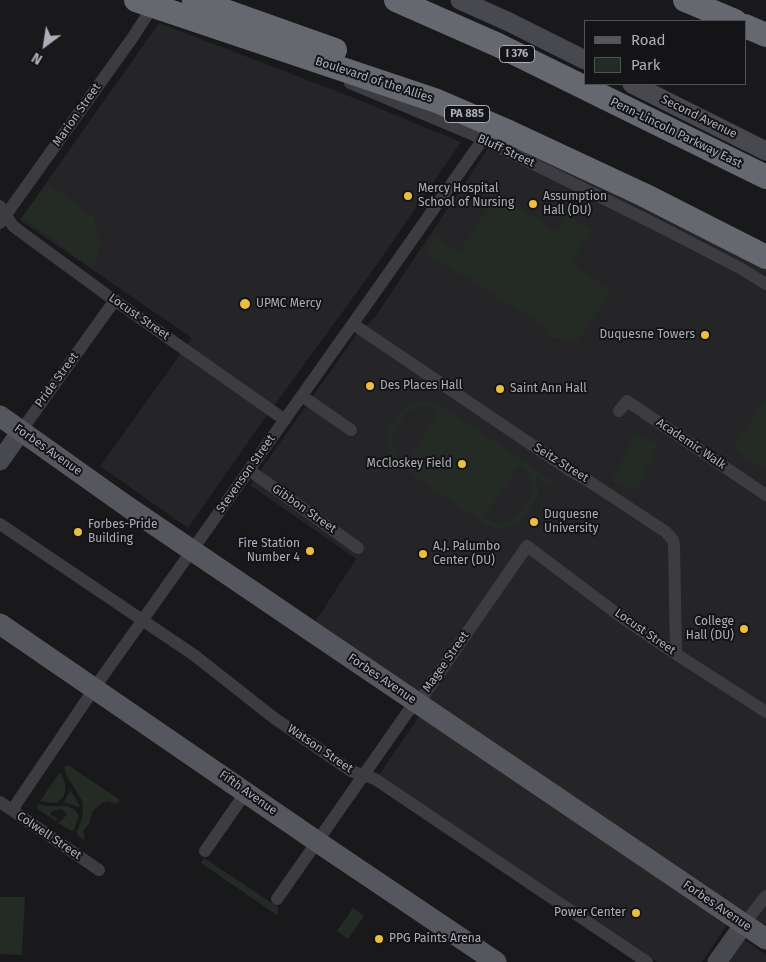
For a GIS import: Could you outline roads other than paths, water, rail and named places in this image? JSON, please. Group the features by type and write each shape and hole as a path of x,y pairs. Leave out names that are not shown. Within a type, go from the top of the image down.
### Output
{"highway":[{"name":"Boulevard of the Allies","path":"194,0 407,75 463,97 598,158 766,241"},
{"name":"Penn-Lincoln Parkway East","path":"396,0 498,45 766,177"},
{"path":"685,0 733,20"},
{"name":"Boulevard of the Allies","path":"144,3 438,101 644,195 766,257"},
{"path":"746,26 766,35"}],"main road":[{"path":"460,0 584,60"},
{"name":"Second Avenue","path":"634,85 766,150"},
{"name":"Forbes Avenue","path":"0,416 192,551 766,939"},
{"name":"Pride Street","path":"0,461 21,431"},
{"name":"Fifth Avenue","path":"0,624 496,962"},
{"path":"717,962 744,924"}],"street":[{"name":"Bluff Street","path":"144,3 362,88 483,139 655,224 740,268 766,284"},
{"name":"Marion Street","path":"2,215 133,37 144,3"},
{"name":"Stevenson Street","path":"12,810 94,688 483,139"},
{"name":"Locust Street","path":"2,215 25,236 285,420"},
{"name":"Pride Street","path":"21,431 115,300"},
{"name":"Seitz Street","path":"353,324 572,472 666,532 673,540 674,545 676,654"},
{"path":"302,396 351,430"},
{"name":"Academic Walk","path":"619,411 627,401 766,495"},
{"name":"Gibbon Street","path":"249,470 358,548"},
{"name":"Watson Street","path":"0,524 194,655 274,718 351,771 375,779 648,962"},
{"name":"Locust Street","path":"527,546 624,618 766,712"},
{"name":"Magee Street","path":"277,900 407,712 424,695 527,546"},
{"path":"205,851 246,792"},
{"name":"Colwell Street","path":"0,802 99,870"},
{"path":"744,924 766,896"}],"place":[{"name":"Mercy Hospital School of Nursing","path":"408,196"},
{"name":"Assumption Hall (DU)","path":"533,204"},
{"name":"UPMC Mercy","path":"245,304"},
{"name":"Duquesne Towers","path":"705,335"},
{"name":"Des Places Hall","path":"370,386"},
{"name":"Saint Ann Hall","path":"500,389"},
{"name":"McCloskey Field","path":"462,464"},
{"name":"Duquesne University","path":"534,522"},
{"name":"Forbes-Pride Building","path":"78,532"},
{"name":"Fire Station Number 4","path":"310,551"},
{"name":"A.J. Palumbo Center (DU)","path":"423,554"},
{"name":"College Hall (DU)","path":"744,629"},
{"name":"Power Center","path":"636,913"},
{"name":"PPG Paints Arena","path":"379,939"}]}
